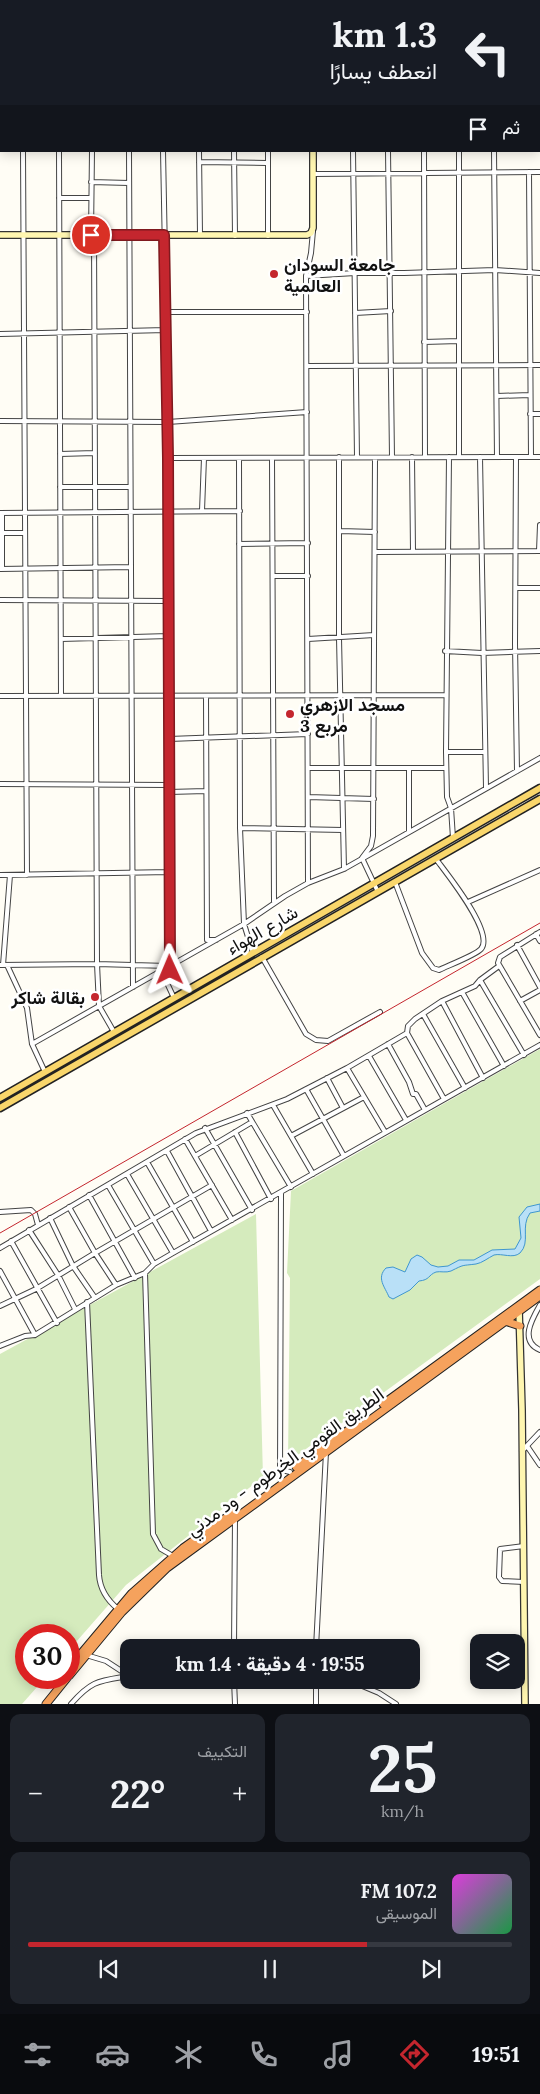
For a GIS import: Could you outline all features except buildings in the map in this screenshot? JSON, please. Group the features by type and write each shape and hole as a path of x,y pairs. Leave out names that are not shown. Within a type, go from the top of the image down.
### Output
{"highway":[{"name":"الطريق القومي الخرطوم - ود مدني","path":"80,1655 118,1609 166,1562 326,1452 505,1321 540,1290"},
{"name":"الطريق القومي الخرطوم - ود مدني","path":"80,1662 122,1612 150,1583 280,1478 519,1308 540,1296"},
{"path":"505,1321 520,1326"},
{"path":"39,1704 52,1689"},
{"name":"الطريق القومي الخرطوم - ود مدني","path":"46,1704 58,1689"}],"main road":[{"name":"شارع الهواء","path":"0,1098 540,788"},
{"name":"شارع الهواء","path":"0,1108 540,798"}],"street":[{"path":"23,152 27,875"},
{"path":"60,152 60,602 62,696"},
{"path":"92,152 97,964 99,1006 114,1032"},
{"path":"128,152 133,987"},
{"path":"164,152 168,422 170,872 170,966 167,983 174,998"},
{"path":"199,152 200,236"},
{"path":"234,152 235,236"},
{"path":"268,152 268,236"},
{"path":"308,884 306,276 311,253 313,228 312,152"},
{"path":"353,152 357,457"},
{"path":"388,152 392,457"},
{"path":"424,152 425,457"},
{"path":"459,457 460,152"},
{"path":"494,152 497,457"},
{"path":"199,162 267,164"},
{"path":"529,172 530,457"},
{"path":"313,174 540,172"},
{"path":"92,182 129,183"},
{"path":"59,198 91,198"},
{"path":"0,235 268,236 307,235 311,233 313,228"},
{"path":"306,276 495,270 540,273"},
{"path":"355,312 391,311"},
{"path":"165,312 307,312"},
{"path":"0,334 166,330"},
{"path":"424,342 459,341"},
{"path":"307,366 540,365"},
{"path":"497,396 530,395"},
{"path":"0,421 168,422 307,412"},
{"path":"530,414 540,414"},
{"path":"60,454 95,453"},
{"path":"339,457 339,638 342,696 344,869"},
{"path":"412,457 413,551"},
{"path":"449,457 445,695 447,797 451,808 453,838"},
{"path":"480,457 482,653 486,788"},
{"path":"516,457 515,650 518,771"},
{"path":"168,458 540,457"},
{"path":"202,511 204,458"},
{"path":"239,458 240,828 244,924 253,953"},
{"path":"272,458 275,735 274,902"},
{"path":"362,858 371,846 373,836 375,458"},
{"path":"60,487 130,487"},
{"path":"131,567 1,569 1,513 240,511"},
{"path":"375,552 539,550 540,525"},
{"path":"340,531 375,532"},
{"path":"2,533 25,533"},
{"path":"240,544 308,542"},
{"path":"274,576 308,576"},
{"path":"516,588 540,588"},
{"path":"0,600 60,602 168,601"},
{"path":"308,639 374,635"},
{"path":"61,639 169,636"},
{"path":"445,652 540,651"},
{"path":"0,696 445,695"},
{"path":"206,696 207,940 217,940"},
{"path":"169,740 308,734"},
{"path":"446,752 485,752"},
{"path":"32,1044 217,940 244,924 274,902 308,884 344,869 540,758"},
{"path":"308,768 446,768"},
{"path":"409,831 410,768"},
{"path":"0,784 169,785"},
{"path":"169,792 206,791"},
{"path":"308,798 374,799"},
{"path":"240,828 343,830"},
{"path":"362,858 376,883 378,892"},
{"path":"395,882 422,952 431,966 436,970 478,951 483,945 484,940 468,902 436,859"},
{"path":"468,902 540,870"},
{"path":"0,875 170,872"},
{"path":"10,875 3,965 27,1008 32,1044 45,1072"},
{"path":"540,941 538,933 500,957 498,962 540,1035"},
{"path":"517,945 540,988 520,1001"},
{"path":"262,958 306,1034 312,1038 328,1041 380,1012"},
{"path":"3,965 97,964 170,966"},
{"path":"0,1248 205,1128 273,1105 369,1056 407,1033 410,1023 423,1014 442,1001 475,986 480,980 500,966"},
{"path":"480,980 524,1055"},
{"path":"462,992 504,1066"},
{"path":"442,1001 483,1078"},
{"path":"423,1014 465,1088"},
{"path":"407,1033 444,1099"},
{"path":"388,1044 409,1082 413,1094 416,1094 424,1110"},
{"path":"0,1346 24,1336 35,1335 57,1323 75,1309 116,1285 145,1273 154,1264 211,1231 252,1210 385,1132 540,1045"},
{"path":"369,1056 406,1120"},
{"path":"347,1068 385,1132"},
{"path":"327,1078 343,1108"},
{"path":"306,1089 344,1156"},
{"path":"291,1136 364,1097"},
{"path":"273,1105 313,1174"},
{"path":"247,1113 291,1187"},
{"path":"195,1156 252,1122"},
{"path":"205,1128 252,1210"},
{"path":"235,1132 271,1199"},
{"path":"186,1140 232,1220"},
{"path":"167,1150 211,1231"},
{"path":"147,1162 193,1242"},
{"path":"128,1174 173,1253"},
{"path":"108,1185 154,1264"},
{"path":"0,1306 36,1289 95,1252 212,1185"},
{"path":"280,1478 281,1193"},
{"path":"89,1196 134,1278"},
{"path":"69,1207 116,1285"},
{"path":"0,1212 32,1210 38,1225"},
{"path":"50,1218 74,1266 95,1298"},
{"path":"29,1230 58,1276 75,1309"},
{"path":"11,1241 36,1289 57,1323"},
{"path":"0,1271 35,1335"},
{"path":"145,1273 153,1534 156,1543 164,1552 174,1556"},
{"path":"87,1302 98,1575 100,1586 112,1604 118,1609"},
{"path":"540,1305 528,1332 531,1342 540,1350"},
{"path":"519,1308 525,1704"},
{"path":"522,1451 540,1432"},
{"path":"527,1446 540,1465"},
{"path":"316,1639 326,1452"},
{"path":"280,1465 290,1472"},
{"path":"234,1515 234,1639"},
{"path":"524,1546 500,1549 499,1577 502,1581 524,1582"},
{"path":"164,1552 166,1562"},
{"path":"86,1655 106,1662 120,1671"},
{"path":"71,1704 96,1682 120,1678"},
{"path":"234,1689 234,1704"},
{"path":"316,1689 316,1704"},
{"path":"368,1689 396,1704"}],"green space":[{"path":"540,1049 540,1279 288,1462 290,1278 287,1273 291,1191"},
{"path":"256,1214 263,1477 126,1585 80,1637 80,1624 15,1624 15,1689 35,1689 22,1704 0,1704 0,1354"}],"water":[{"path":"540,1204 540,1211 530,1213 527,1218 525,1244 517,1255 494,1255 483,1262 463,1266 449,1272 436,1272 425,1280 419,1281 410,1290 393,1299 389,1297 382,1279 386,1268 393,1267 405,1272 411,1259 417,1255 431,1265 438,1267 448,1266 459,1260 474,1260 492,1250 515,1249 521,1238 519,1217 527,1207"}],"railway":[{"path":"0,1233 540,923"}],"place":[{"name":"جامعة السودان العالمية","path":"274,274"},
{"name":"مسجد الازهري مربع 3","path":"290,714"},
{"name":"بقالة شاكر","path":"95,997"}],"route":[{"path":"91,235 164,235 168,458 170,970"}]}
